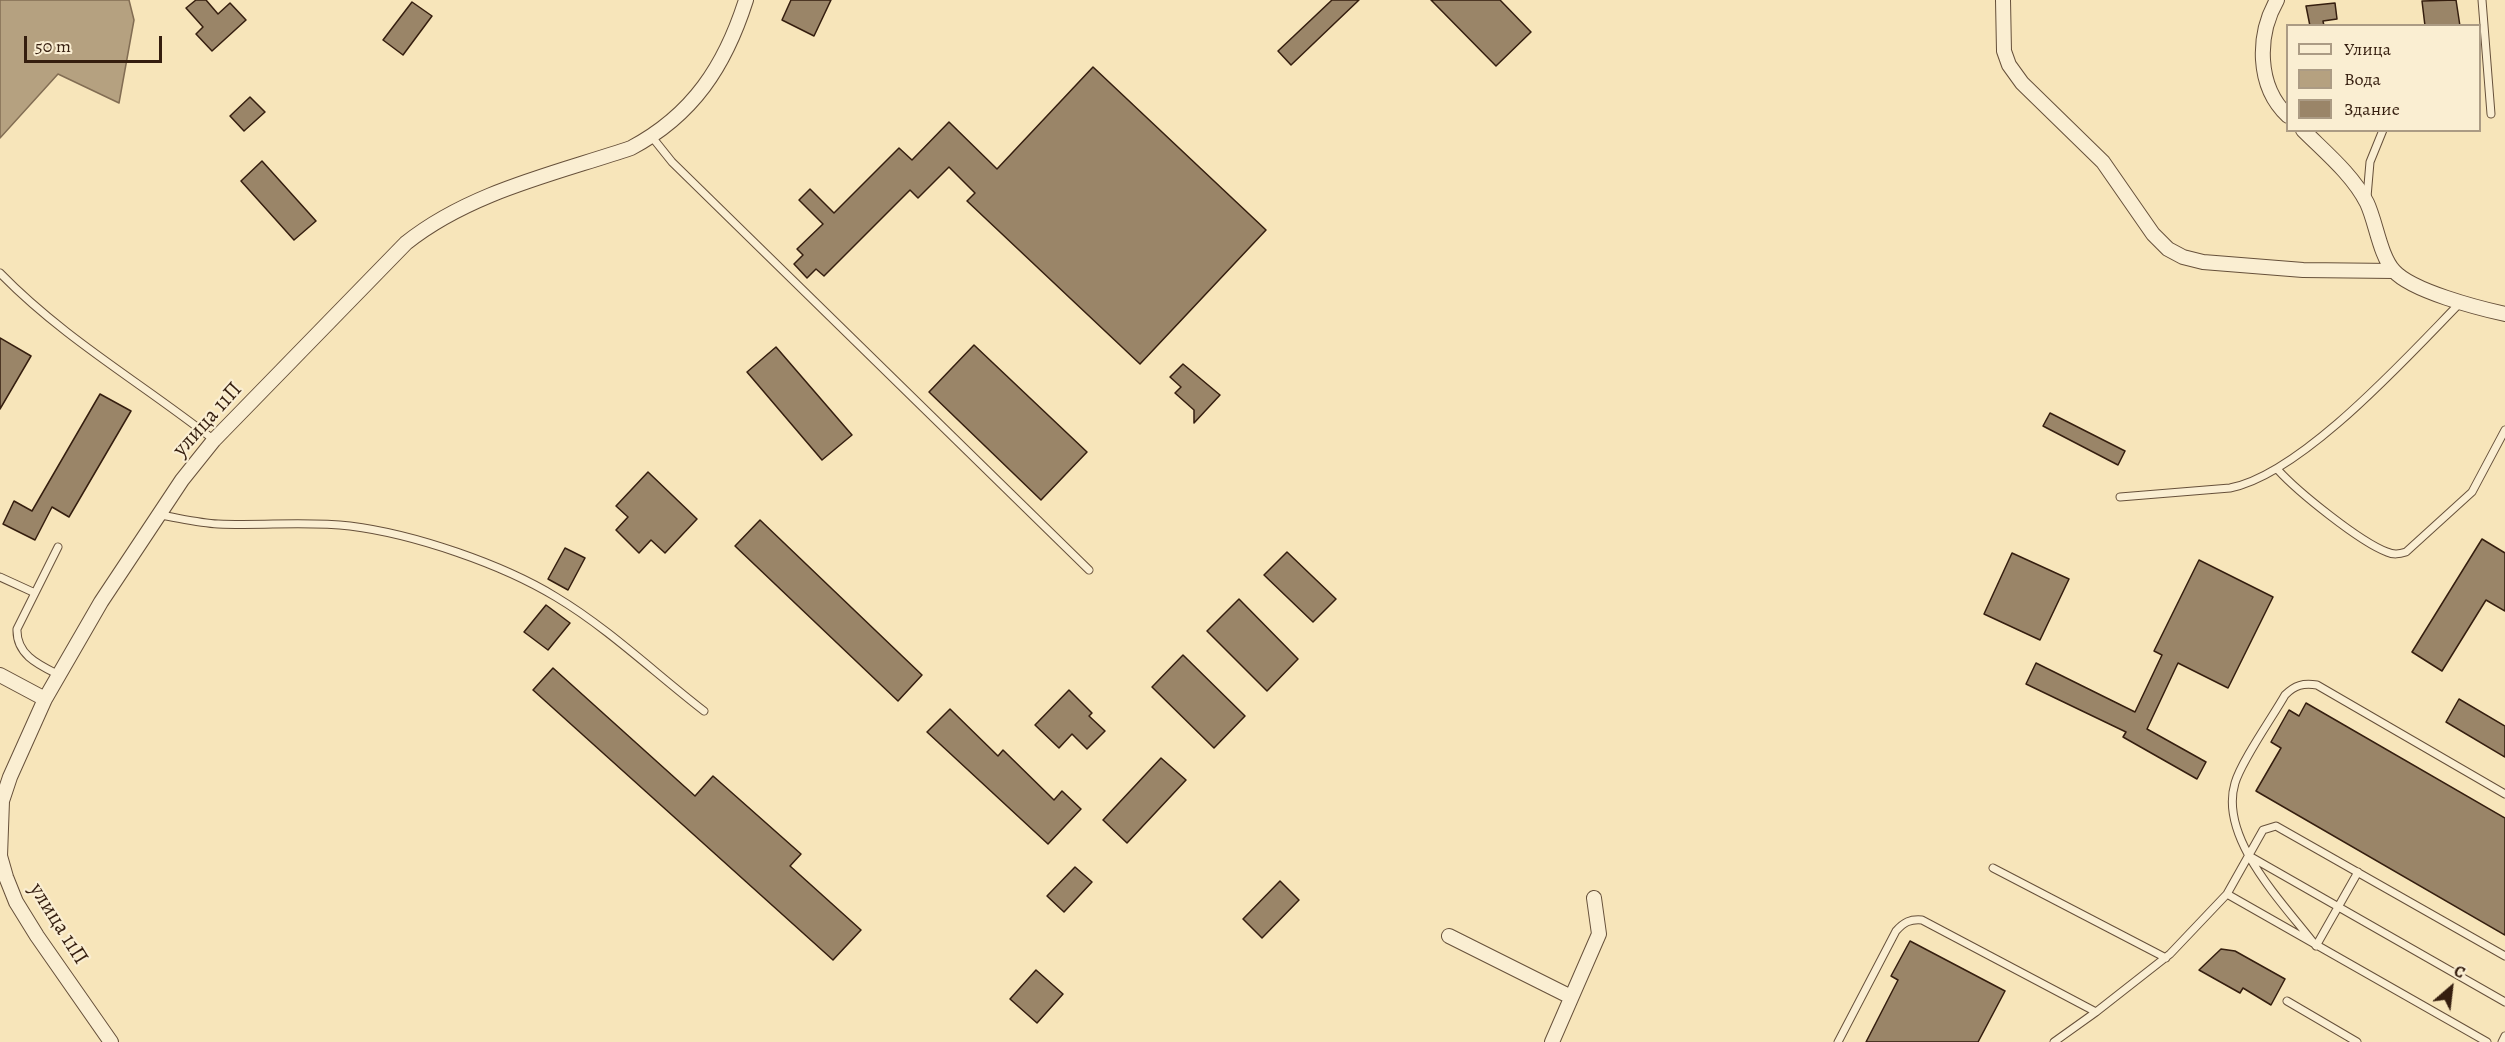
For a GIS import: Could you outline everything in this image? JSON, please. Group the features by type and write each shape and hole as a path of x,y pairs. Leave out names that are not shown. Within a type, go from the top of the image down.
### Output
{"street":[{"name":"улица 11П","path":"111,1042 16,902 0,856 2,801 14,767 45,699 100,602 157,515 214,440 380,268 427,226 459,207 631,148 675,121 696,99 728,46 746,0"},
{"path":"2003,0 2004,51 2009,65 2022,83 2103,162 2153,234 2168,249 2184,257 2203,262 2303,270 2394,272 2426,290 2460,303 2505,314"},
{"path":"2277,0 2269,15 2263,54 2265,74 2271,92 2286,113"},
{"path":"2305,132 2345,172 2366,201 2394,272"},
{"path":"0,675 45,699"},
{"path":"1552,1042 1599,934 1594,898"},
{"path":"1449,936 1571,997"}],"lane":[{"path":"2482,0 2491,114"},
{"path":"2366,201 2370,162 2383,132"},
{"path":"652,137 672,162 1089,570"},
{"path":"0,273 54,324 165,401 214,440"},
{"path":"2120,497 2230,488 2246,485 2278,470 2391,372 2460,303"},
{"path":"2278,470 2304,495 2373,545 2395,555 2406,552 2472,492 2505,430"},
{"path":"157,515 216,524 288,522 352,526 392,534 478,562 538,587 572,607 704,711"},
{"path":"57,547 17,629 18,644 35,662 59,675"},
{"path":"0,577 35,593"},
{"path":"2316,946 2249,856 2236,830 2233,814 2235,782 2285,695 2293,687 2305,684 2317,686 2505,794"},
{"path":"2054,1042 2166,958 2227,894 2263,831 2276,826 2505,956"},
{"path":"2249,856 2505,1002"},
{"path":"1993,868 2166,958"},
{"path":"2316,946 2358,872"},
{"path":"2227,894 2487,1042"},
{"path":"1838,1042 1896,931 1913,919 1922,920 2096,1012"},
{"path":"2287,1002 2357,1042"},
{"path":"2502,1042 2505,1036"}],"water":[{"path":"0,0 129,0 134,20 119,103 58,74 0,138"}],"building":[{"path":"196,0 206,0 218,14 230,3 246,20 212,51 196,34 203,27 186,8"},
{"path":"791,0 831,0 814,36 782,20"},
{"path":"1332,0 1359,0 1291,65 1278,51"},
{"path":"1431,0 1500,0 1531,32 1496,66"},
{"path":"2456,0 2460,24 2425,24 2422,1"},
{"path":"412,2 432,16 403,55 383,40"},
{"path":"2335,3 2337,19 2323,21 2324,24 2310,24 2306,6"},
{"path":"1093,67 1266,230 1140,364 967,201 975,193 949,167 918,198 910,190 824,276 816,269 807,278 794,264 803,255 797,249 823,224 799,200 810,189 834,213 899,148 912,160 949,122 997,169"},
{"path":"250,97 265,112 244,131 230,116"},
{"path":"262,161 316,221 294,240 241,181"},
{"path":"0,338 31,356 0,409"},
{"path":"974,345 1087,452 1041,500 929,392"},
{"path":"776,347 852,435 822,460 747,372"},
{"path":"1183,364 1220,395 1194,423 1194,410 1175,393 1181,387 1170,377"},
{"path":"100,394 131,411 69,517 52,507 35,540 3,524 14,501 32,511"},
{"path":"2050,413 2125,451 2118,465 2043,426"},
{"path":"648,472 697,519 665,553 651,540 639,553 616,530 628,517 616,506"},
{"path":"760,520 922,675 898,701 735,546"},
{"path":"2482,539 2505,553 2505,611 2486,600 2442,671 2412,652"},
{"path":"565,548 585,558 568,590 548,579"},
{"path":"1287,552 1336,599 1313,622 1264,575"},
{"path":"2012,553 2069,579 2040,640 1984,614"},
{"path":"2199,560 2273,597 2228,688 2178,663 2147,729 2206,762 2197,779 2123,737 2126,732 2026,684 2036,663 2135,712 2162,655 2154,651"},
{"path":"1239,599 1298,659 1267,691 1207,631"},
{"path":"546,605 570,623 548,650 524,632"},
{"path":"1183,655 1245,716 1214,748 1152,687"},
{"path":"553,668 695,796 713,776 801,854 790,866 861,930 833,960 533,690"},
{"path":"1069,690 1092,713 1089,716 1105,731 1087,749 1072,734 1059,748 1035,725"},
{"path":"2459,699 2505,726 2505,757 2446,722"},
{"path":"2306,703 2505,818 2505,935 2256,791 2281,748 2271,742 2289,710 2299,716"},
{"path":"950,709 998,756 1003,750 1054,800 1062,791 1081,809 1048,844 927,732"},
{"path":"1161,758 1186,780 1127,843 1103,820"},
{"path":"1075,867 1092,882 1064,912 1047,896"},
{"path":"1280,881 1299,900 1262,938 1243,919"},
{"path":"1910,941 2005,991 1978,1042 1866,1042 1898,980 1891,976"},
{"path":"2221,949 2235,951 2285,979 2271,1005 2243,988 2240,993 2199,970"},
{"path":"1036,970 1063,994 1037,1023 1010,999"}]}
